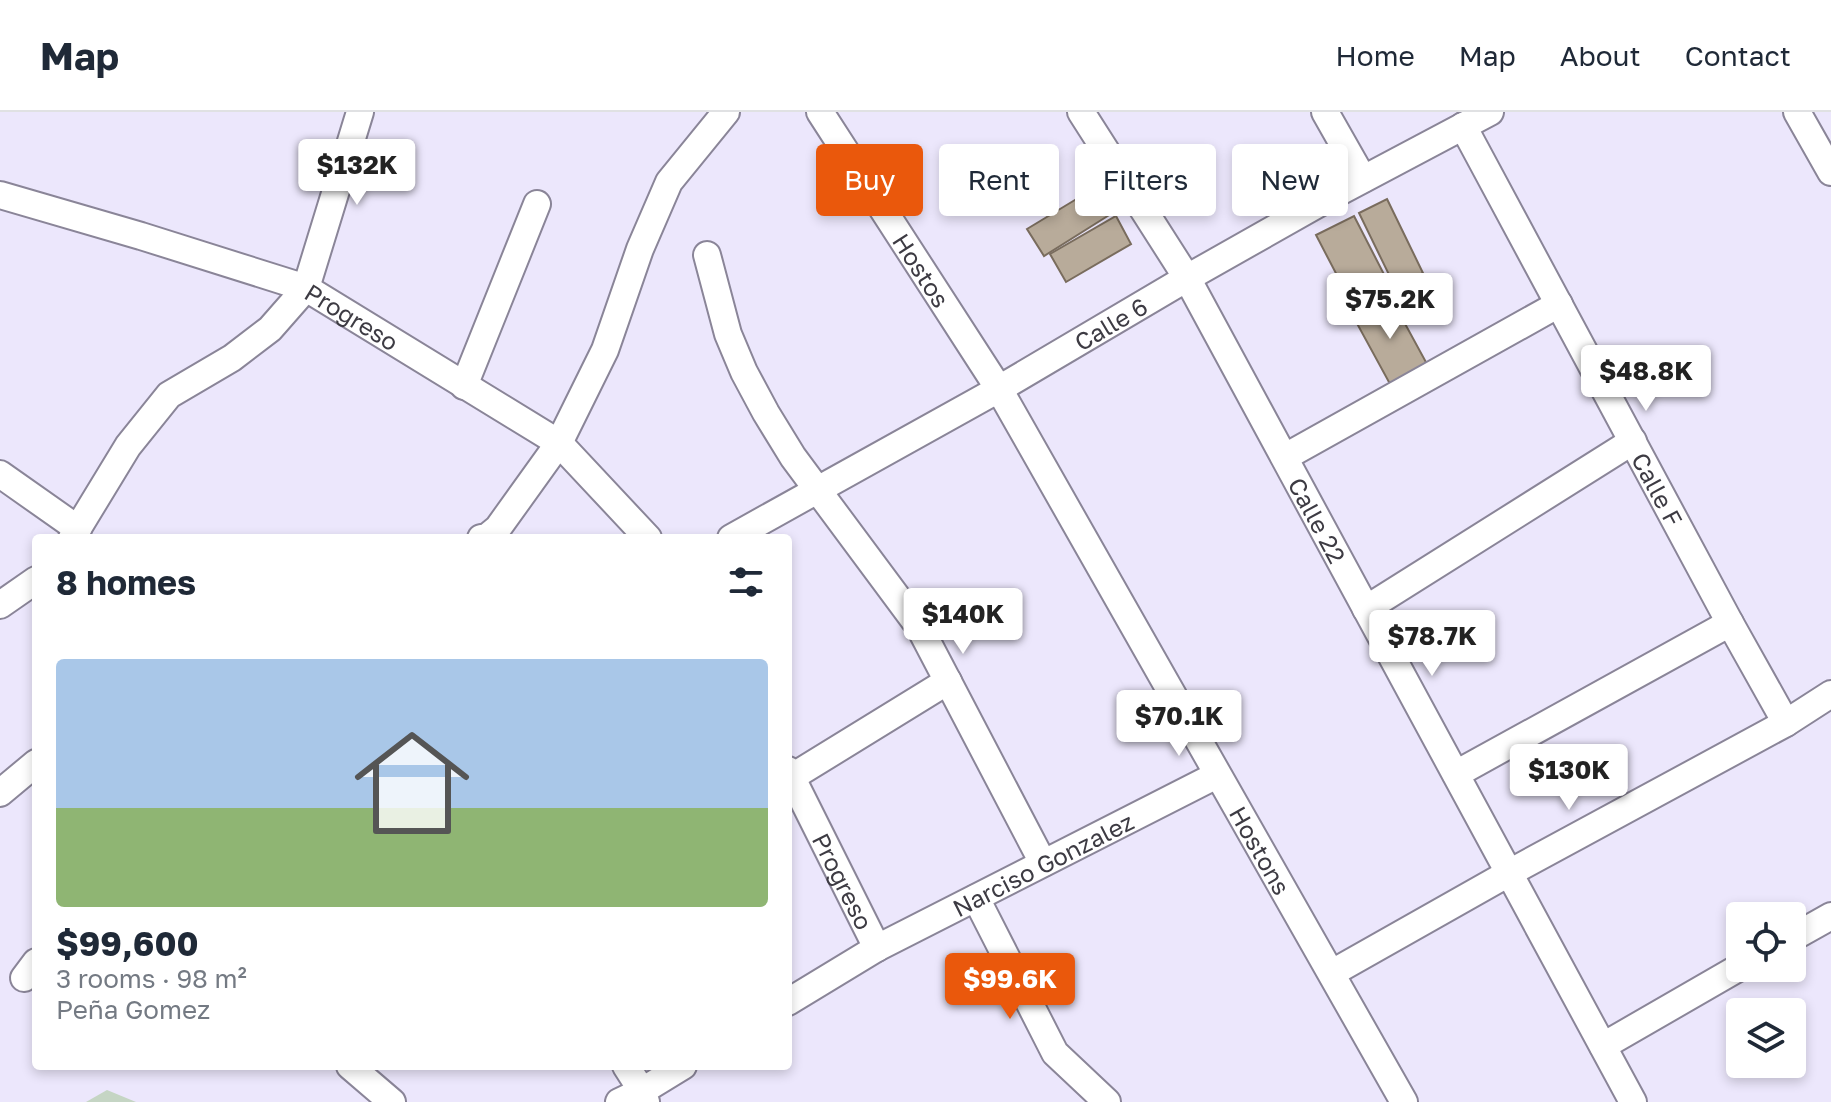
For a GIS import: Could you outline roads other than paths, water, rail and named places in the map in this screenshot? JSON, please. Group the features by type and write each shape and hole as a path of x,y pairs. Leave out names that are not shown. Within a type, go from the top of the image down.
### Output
{"street":[{"path":"0,474 75,533 128,446 169,395 232,358 270,329 306,288 360,112"},
{"path":"491,534 559,443 605,350 640,249 669,182 726,112"},
{"name":"Hostos","path":"820,112 999,389"},
{"name":"Calle 22","path":"1081,112 1187,278 1633,1102"},
{"path":"1325,112 1363,179"},
{"name":"Calle 6","path":"738,534 999,389 1363,179 1490,112"},
{"path":"1797,112 1831,172"},
{"name":"Calle F","path":"1463,126 1786,723"},
{"name":"Progreso","path":"0,195 306,288 559,443 644,534"},
{"path":"464,386 537,204"},
{"path":"707,255 728,334 744,372 793,457 920,628 1043,863"},
{"path":"1285,457 1559,304"},
{"name":"Hostons","path":"999,389 1404,1102"},
{"path":"1366,609 1633,441"},
{"path":"0,605 32,583"},
{"path":"1456,774 1730,623"},
{"path":"792,773 948,681"},
{"path":"1332,973 1786,723 1831,694"},
{"path":"0,793 32,766"},
{"name":"Narciso Gonzalez","path":"792,1000 877,948 1217,775"},
{"name":"Progreso","path":"792,778 877,948"},
{"path":"976,898 1055,1053 1107,1102"},
{"path":"1806,930 1831,916"},
{"path":"1603,1046 1726,975"},
{"path":"357,1070 392,1102"},
{"path":"627,1070 636,1098 677,1070"}]}
